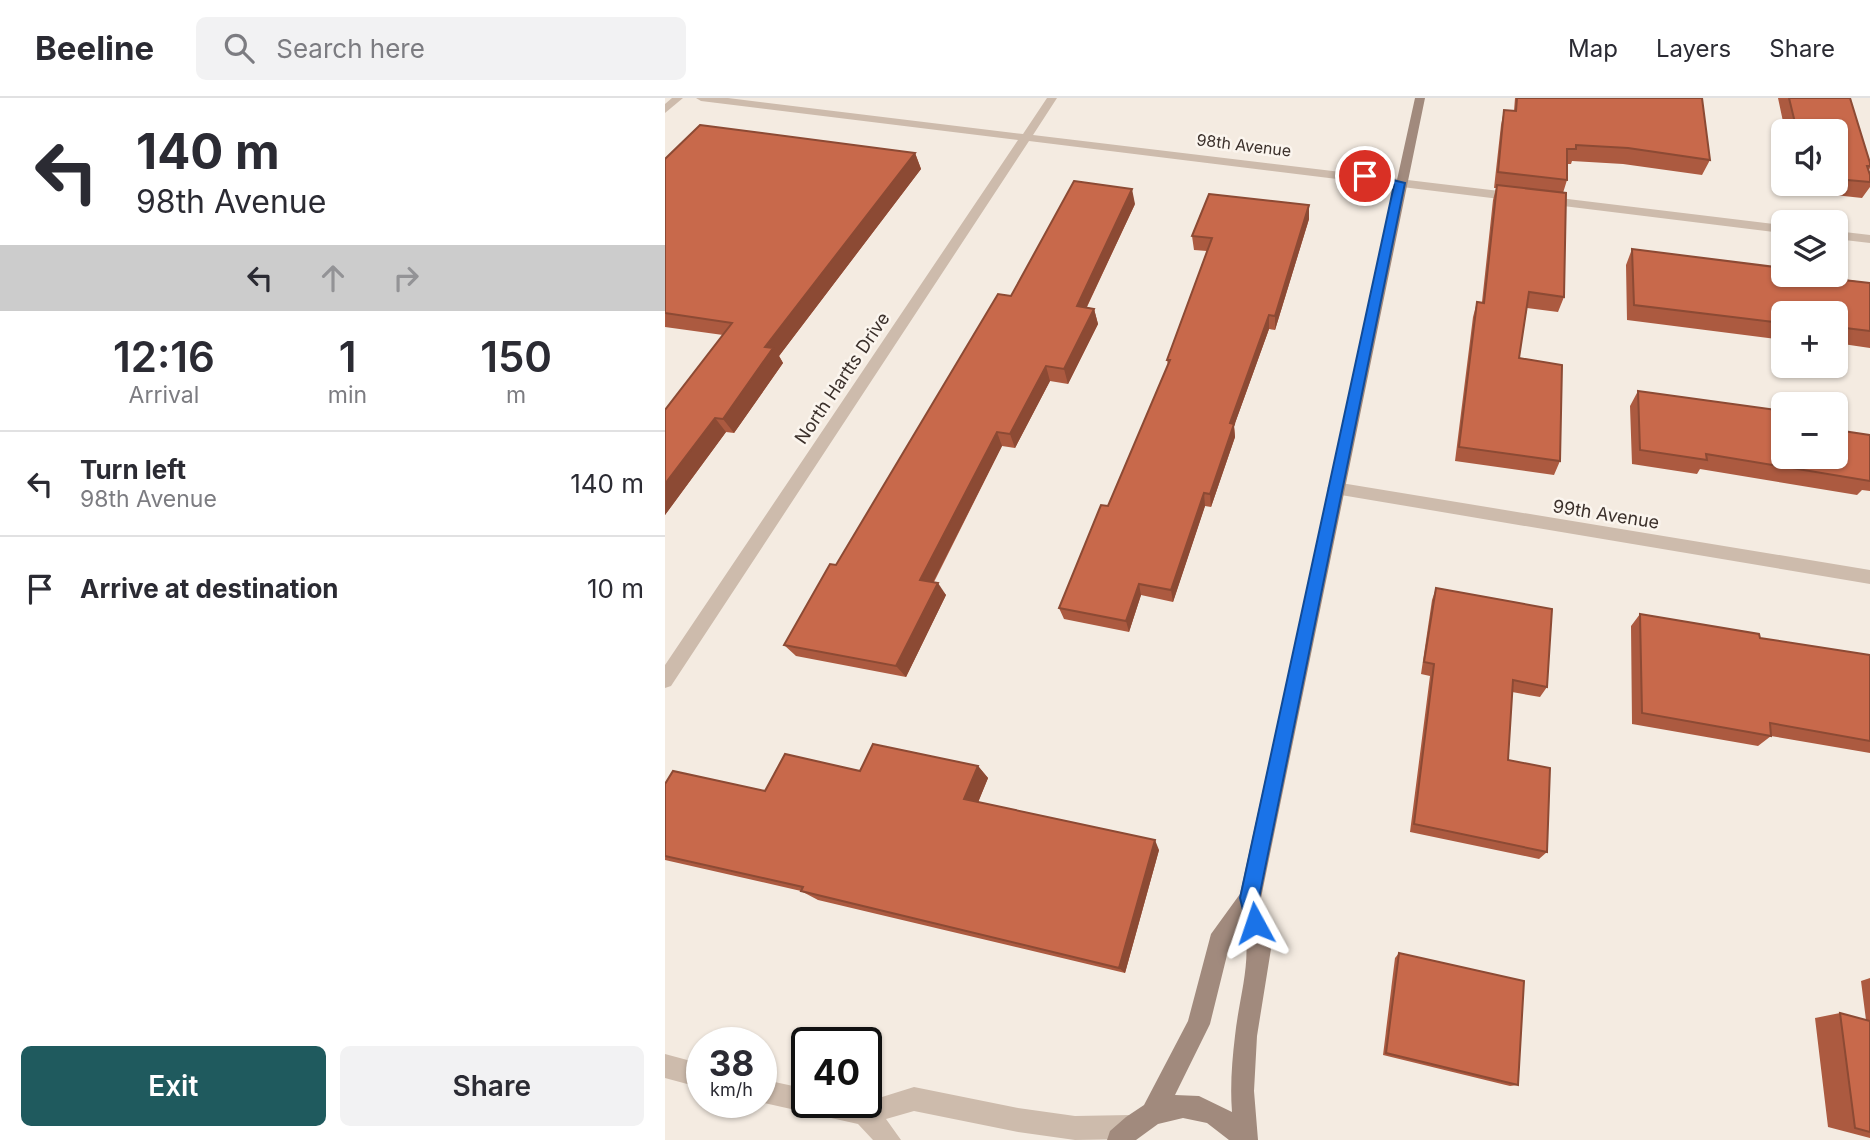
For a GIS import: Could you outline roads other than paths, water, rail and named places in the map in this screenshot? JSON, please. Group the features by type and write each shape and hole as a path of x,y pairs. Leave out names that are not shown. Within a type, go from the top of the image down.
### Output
{"street":[{"path":"665,110 678,98"},
{"name":"98th Avenue","path":"701,98 1771,228"},
{"name":"North Hartts Drive","path":"665,680 1052,98"},
{"path":"1246,1139 1242,1091 1246,1036 1259,949 1250,898 1420,98"},
{"path":"1848,236 1870,239"},
{"name":"99th Avenue","path":"1335,488 1870,577"},
{"path":"1154,1111 1199,1024 1219,942 1250,898"},
{"path":"665,1066 686,1072"},
{"path":"882,1109 914,1099 1018,1120 1125,1133 1154,1111 1179,1105 1203,1107 1227,1120 1246,1139"},
{"path":"869,1118 889,1140"}]}
